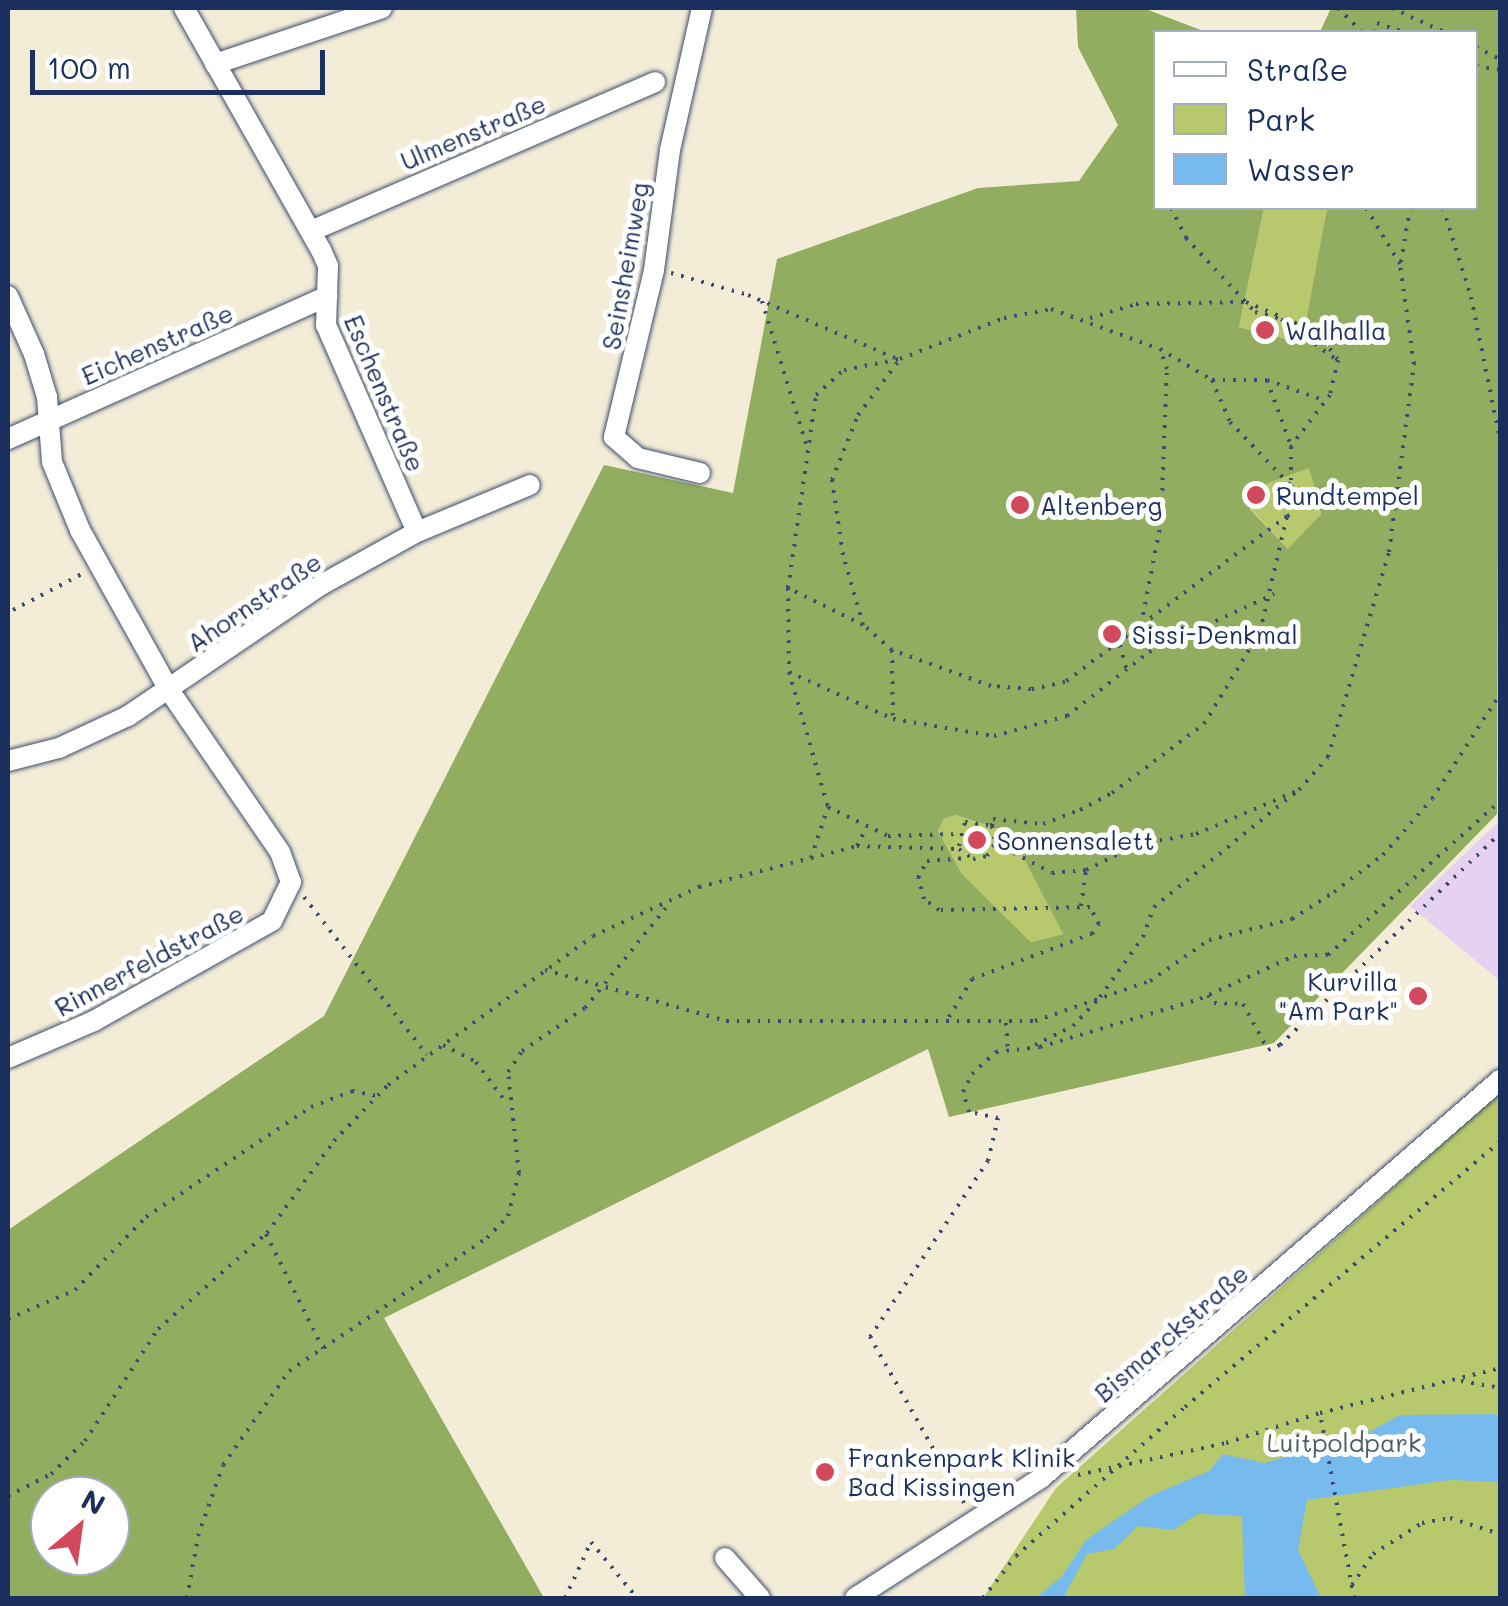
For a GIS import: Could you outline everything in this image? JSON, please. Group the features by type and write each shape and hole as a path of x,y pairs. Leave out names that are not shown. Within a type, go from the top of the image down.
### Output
{"street":[{"name":"Eschenstraße","path":"184,8 328,266 326,325 417,532"},
{"path":"215,64 382,8"},
{"name":"Seinsheimweg","path":"700,473 638,458 614,437 654,270 670,150 702,8"},
{"name":"Ulmenstraße","path":"311,231 655,82"},
{"path":"8,296 34,354 52,462 99,564 169,690 280,852 291,882"},
{"name":"Eichenstraße","path":"8,439 326,296"},
{"name":"Ahornstraße","path":"8,761 59,748 169,690 321,586 417,532 530,485"},
{"name":"Rinnerfeldstraße","path":"8,1058 94,1021 272,922 291,882"},
{"name":"Bismarckstraße","path":"854,1598 1041,1478 1500,1080"},
{"path":"725,1558 760,1598"}],"path":[{"path":"1338,8 1360,30"},
{"path":"1392,8 1440,30"},
{"path":"1375,30 1377,23 1396,30"},
{"path":"1172,210 1186,238 1246,302 1338,360"},
{"path":"1367,210 1400,264"},
{"path":"1029,1048 1073,1026 1100,997 1143,937 1154,907 1245,840 1298,790 1339,734 1389,552 1414,364 1400,264 1410,210"},
{"path":"1444,210 1471,297 1500,440"},
{"path":"654,270 762,302 900,360"},
{"path":"762,302 806,444"},
{"path":"1088,318 1136,304 1246,302"},
{"path":"811,858 828,807 789,672 788,588 816,395 844,370 900,360 1004,318 1051,309 1088,318 1160,350 1212,380 1266,380 1325,401"},
{"path":"1269,314 1318,332 1338,360"},
{"path":"1141,625 1162,522 1167,369 1160,350"},
{"path":"864,625 843,555 832,480 858,415 900,360"},
{"path":"1291,446 1325,401 1338,360"},
{"path":"1212,380 1230,422 1297,490"},
{"path":"948,1019 972,979 1092,934 1099,915 1081,906 939,910 924,898 918,878 927,861 987,856 996,842 993,819 1043,824 1080,810 1187,739 1240,671 1274,594 1291,486 1291,446 1266,380"},
{"path":"788,588 864,625 892,650 991,686 1030,690 1065,682 1120,646 1141,625 1294,513"},
{"path":"13,610 99,564"},
{"path":"789,672 893,718 994,736 1068,716 1138,662 1274,594"},
{"path":"1120,646 1128,662 1126,670"},
{"path":"892,650 893,718"},
{"path":"1128,662 1138,662"},
{"path":"545,970 726,1021 1035,1021 1150,982 1209,940 1292,919 1383,855 1432,799 1500,694"},
{"path":"996,842 1052,873 1086,870 1139,844 1196,834 1298,790"},
{"path":"974,1522 870,1337 988,1161 998,1118 969,1112 963,1092 972,1074 996,1052 1029,1048 1208,995 1294,956 1328,955 1500,801"},
{"path":"828,807 866,830 957,834"},
{"path":"959,848 957,834 965,822 992,826"},
{"path":"857,846 866,830"},
{"path":"1208,995 1214,1003 1243,1004 1268,1050 1500,833"},
{"path":"8,1496 51,1474 85,1442 158,1329 266,1234 334,1141 377,1096 427,1055 593,936 698,886 857,846 959,848 972,859"},
{"path":"1081,906 1086,870"},
{"path":"291,882 427,1055"},
{"path":"187,1598 198,1536 223,1464 289,1371 407,1293 508,1216 519,1173 506,1104 508,1072 522,1052 562,1028 672,900"},
{"path":"1006,1023 1008,1051"},
{"path":"444,1045 476,1062 506,1104"},
{"path":"8,1319 27,1316 75,1290 146,1217 312,1106 352,1090 377,1096"},
{"path":"983,1598 1016,1556 1500,1142"},
{"path":"266,1234 323,1349"},
{"path":"1041,1478 1118,1470 1500,1368"},
{"path":"1456,1380 1500,1388"},
{"path":"1320,1413 1354,1598"},
{"path":"1352,1584 1373,1554 1422,1523 1450,1518 1500,1534"},
{"path":"564,1598 591,1542 636,1598"}],"shaded area":[{"path":"1500,820 1500,981 1410,906"}],"green space":[{"path":"1076,8 1143,8 1201,30 1153,30 1153,210 1264,210 1239,327 1302,343 1327,210 1478,210 1478,30 1321,30 1331,8 1500,8 1497,814 1274,1043 949,1117 928,1049 384,1318 544,1598 8,1598 8,1230 324,1016 604,465 733,493 777,259 978,188 1079,181 1118,125 1078,47","holes":["1309,468 1321,514 1288,549 1250,509 1252,489","956,815 1004,831 1016,843 1063,934 1031,942 962,874 938,831 944,819"]},
{"path":"1264,210 1327,210 1303,343 1239,327"},
{"path":"1309,467 1321,514 1289,550 1250,508 1252,488"},
{"path":"956,815 1004,831 1017,843 1063,934 1031,942 962,874 938,831 944,819"},
{"name":"Luitpoldpark","path":"1500,1093 1500,1598 983,1598 1056,1488"}],"water":[{"path":"1400,1415 1500,1417 1500,1482 1450,1480 1307,1500 1298,1550 1321,1598 1245,1598 1242,1516 1198,1514 1173,1530 1138,1526 1114,1549 1087,1554 1063,1598 1036,1598 1062,1576 1086,1540 1150,1496 1209,1471 1223,1454 1264,1463 1369,1432"}],"place":[{"name":"Walhalla","path":"1265,330"},
{"name":"Rundtempel","path":"1256,495"},
{"name":"Altenberg","path":"1020,505"},
{"name":"Sissi-Denkmal","path":"1112,634"},
{"name":"Sonnensalett","path":"977,840"},
{"name":"Kurvilla \"Am Park\"","path":"1418,996"},
{"name":"Frankenpark Klinik Bad Kissingen","path":"825,1472"}]}
